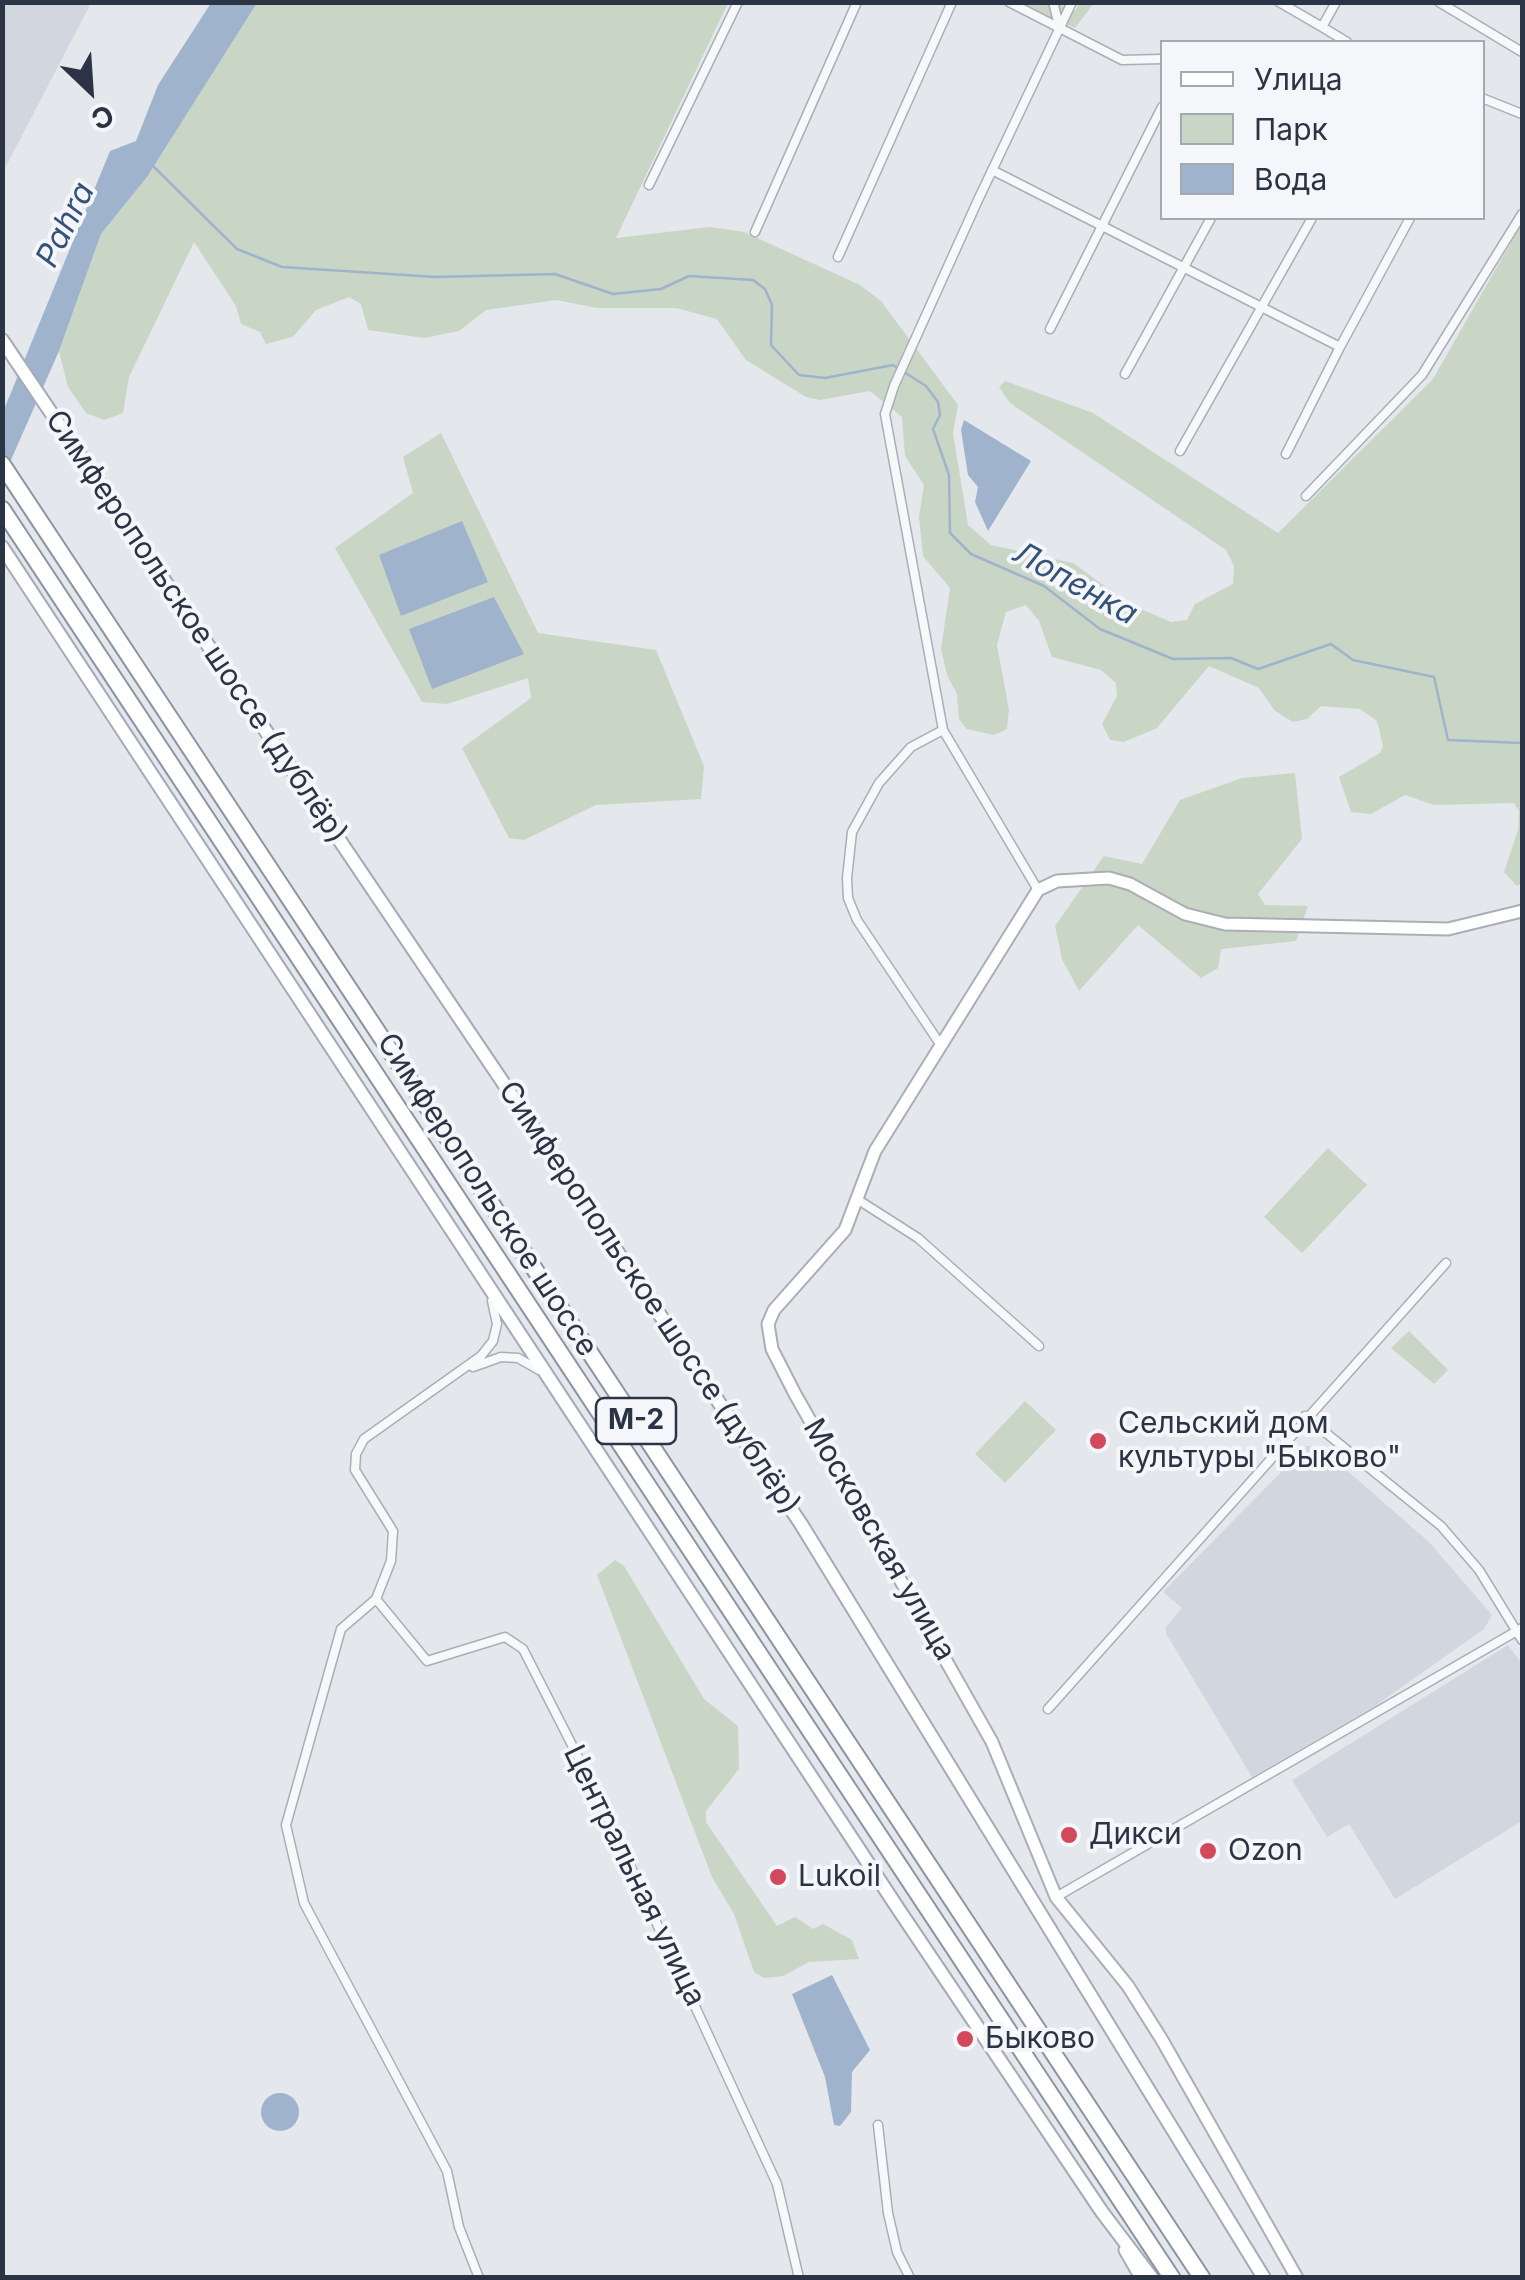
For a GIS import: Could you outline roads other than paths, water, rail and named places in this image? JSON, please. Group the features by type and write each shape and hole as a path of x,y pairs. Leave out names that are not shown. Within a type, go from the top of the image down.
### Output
{"highway":[{"name":"Симферопольское шоссе","path":"2,464 1202,2278"},
{"name":"Симферопольское шоссе","path":"2,509 1172,2278"}],"main road":[{"name":"Симферопольское шоссе (дублёр)","path":"2,340 801,1524 1264,2278"},
{"path":"2,548 899,1910 1102,2212 1152,2278"}],"street":[{"path":"648,184 738,2"},
{"path":"755,232 857,2"},
{"path":"838,257 952,2"},
{"path":"1009,2 1122,60 1160,59"},
{"path":"1053,2 1060,29"},
{"path":"1072,2 894,386 886,414 943,730 1038,890 1056,881 1109,878 1130,884 1185,914 1225,924 1448,930 1522,911"},
{"path":"1279,2 1344,40"},
{"path":"1322,27 1336,2"},
{"path":"1439,2 1522,52"},
{"path":"1485,99 1522,114"},
{"path":"1050,328 1105,228 1160,110"},
{"path":"992,170 1340,348"},
{"path":"1306,496 1422,375 1522,214"},
{"path":"1125,374 1210,220"},
{"path":"1180,452 1311,220"},
{"path":"1286,454 1409,220"},
{"path":"940,1044 857,920 848,898 847,878 852,832 879,784 911,747 943,730"},
{"name":"Московская улица","path":"1038,890 876,1150 860,1202 845,1230 774,1310 768,1336 795,1394 992,1742 1056,1897 1128,1986 1296,2278"},
{"path":"860,1202 918,1238 1039,1346"},
{"path":"1048,1710 1305,1416 1446,1262"},
{"path":"478,2278 459,2227 447,2171 304,1904 286,1825 341,1629 376,1600 391,1560 393,1530 354,1470 356,1454 364,1439 464,1371 493,1341 497,1324 484,1279"},
{"path":"464,1371 501,1357 518,1358 554,1382"},
{"path":"1056,1897 1520,1633 1478,1570 1440,1526 1305,1416"},
{"name":"Центральная улица","path":"376,1600 427,1661 505,1637 524,1649 597,1794 777,2184 799,2278"},
{"path":"878,2126 888,2213 897,2252 910,2278"},
{"path":"1102,2212 1141,2278"}],"water":[{"path":"211,3 257,3 147,177 101,234 59,351 3,478 3,412 110,151 136,141 158,85"},
{"path":"964,420 1031,461 988,531 975,502 978,487 968,475 961,430"},
{"path":"462,521 488,582 401,616 379,555"},
{"path":"494,597 524,654 432,689 409,629"},
{"path":"832,1975 870,2050 852,2072 851,2112 840,2126 834,2125 825,2077 792,1994"},
{"path":"280,2093 293,2099 299,2112 293,2125 280,2131 267,2125 261,2112 267,2099"}],"waterway":[{"name":"Лопенка","path":"153,166 237,249 282,267 436,277 555,274 613,294 661,289 689,276 753,280 765,289 772,305 771,345 799,375 825,378 893,365 926,386 938,402 940,415 933,429 949,475 950,533 971,554 1044,586 1100,629 1173,659 1231,658 1258,669 1331,644 1353,660 1434,677 1448,740 1522,743"}],"place":[{"name":"Сельский дом культуры \"Быково\"","path":"1098,1441"},
{"name":"Дикси","path":"1069,1835"},
{"name":"Ozon","path":"1208,1851"},
{"name":"Lukoil","path":"778,1877"},
{"name":"Быково","path":"965,2039"}],"water label":[{"name":"Pahra","path":"66,225"}]}
